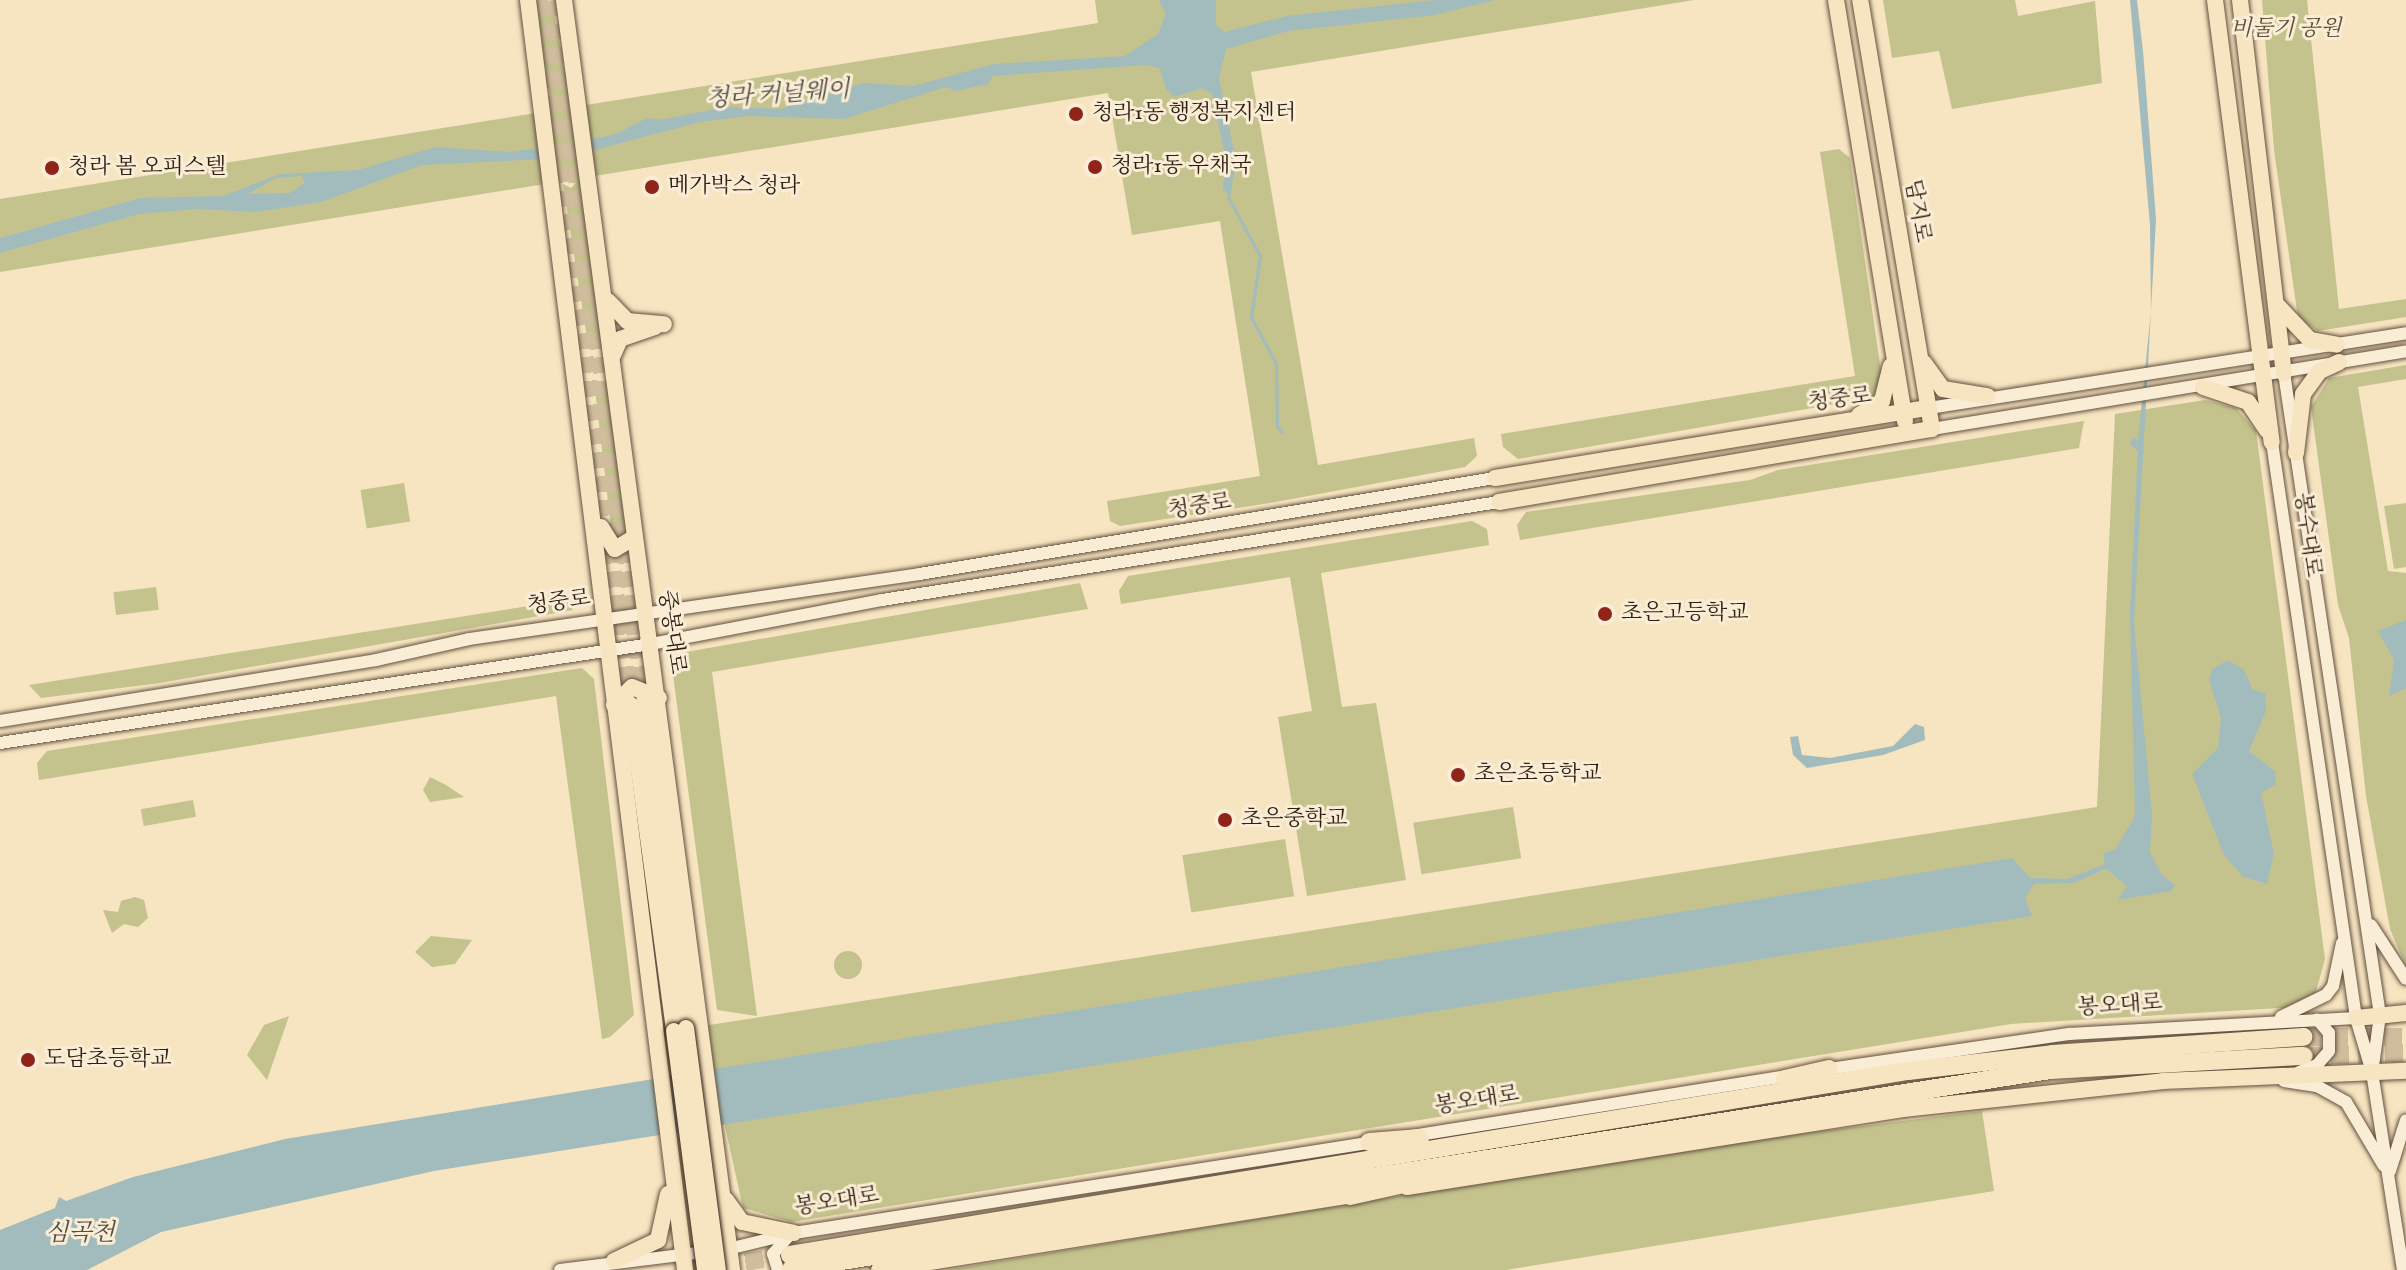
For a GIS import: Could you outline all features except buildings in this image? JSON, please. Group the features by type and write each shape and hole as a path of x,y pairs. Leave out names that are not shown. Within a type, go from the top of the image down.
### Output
{"highway":[{"name":"봉오대로","path":"786,1265 1627,1116 2037,1055 2303,1037"},
{"path":"786,1265 2050,1070 2304,1056"},
{"path":"1627,1116 1829,1069"},
{"path":"1629,1136 1840,1117"},
{"path":"1369,1142 1582,1123"},
{"path":"1350,1196 1583,1143"}],"main road":[{"name":"중봉대로","path":"528,0 594,506 608,650 637,702 688,1029 718,1270"},
{"name":"중봉대로","path":"564,0 651,644 637,702 655,1034 684,1263"},
{"path":"1836,0 1908,433"},
{"name":"담지로","path":"1860,0 1932,429"},
{"name":"봉수대로","path":"2215,0 2272,442"},
{"name":"봉수대로","path":"2240,0 2284,373"},
{"path":"605,296 620,318 664,324 620,339 613,355"},
{"path":"2276,304 2304,336 2338,353 2303,394 2296,453"},
{"path":"1919,352 1943,389 1987,396"},
{"path":"1855,417 1882,401 1895,353"},
{"path":"2203,387 2248,402 2272,442"},
{"name":"청중로","path":"1495,478 1855,417 1929,408"},
{"name":"청중로","path":"1499,502 1932,429"},
{"path":"594,506 615,549 635,537"},
{"name":"중봉대로","path":"637,702 688,1029 721,1167 732,1270"},
{"name":"봉오대로","path":"2356,1018 2406,1013"},
{"name":"중봉대로","path":"688,1029 705,1270"},
{"path":"879,1270 1840,1117 2109,1086 2292,1074 2406,1071"},
{"path":"721,1167 726,1199 740,1221 794,1233"},
{"path":"614,1261 658,1240 671,1177"}],"street":[{"name":"청중로","path":"1932,429 2284,373 2406,333"},
{"name":"청중로","path":"1929,408 1987,396 2282,353 2406,351"},
{"name":"봉수대로","path":"2284,373 2380,1015 2372,1072"},
{"name":"봉수대로","path":"2272,442 2356,1018 2372,1072 2403,1270"},
{"name":"청중로","path":"0,721 606,618 1121,542 1495,478"},
{"name":"청중로","path":"0,743 651,644 898,598 1499,502"},
{"path":"2366,916 2406,979"},
{"path":"2262,1023 2297,1013 2326,995 2340,961 2344,920"},
{"name":"봉오대로","path":"560,1270 614,1261 684,1263 794,1233 1829,1069 2069,1034 2356,1018"},
{"path":"2292,1074 2317,1065 2329,1051 2329,1033 2317,1019"},
{"path":"2261,1077 2335,1093 2354,1112 2389,1174"},
{"path":"2389,1174 2406,1120"},
{"path":"786,1265 773,1254 777,1243 794,1233"},
{"path":"614,1261 636,1270"}],"green space":[{"path":"1095,0 1694,0 1251,72 1318,465 1474,438 1477,456 1465,467 1270,503 1120,526 1110,521 1107,501 1260,476 1220,221 1132,235 1108,93 0,272 0,199 1098,23"},
{"path":"1883,0 2015,0 2018,16 2095,1 2102,83 1952,109 1939,51 1892,58"},
{"name":"비둘기 공원","path":"2262,0 2307,0 2339,309 2406,299 2406,317 2318,331 2298,318 2274,150"},
{"path":"553,8 570,103 559,97 552,107 536,11"},
{"path":"1839,149 1850,158 1883,385 1870,398 1518,459 1503,447 1501,434 1855,376 1820,152"},
{"path":"579,179 604,343 588,345 563,184 571,188"},
{"path":"2406,365 2406,379 2358,387 2388,571 2406,573 2406,967 2390,929 2366,796 2349,638 2338,605 2311,407 2329,378"},
{"path":"609,387 627,531 620,537 611,527 595,390"},
{"path":"2205,400 2236,408 2256,431 2325,959 2312,1006 2011,1024 792,1222 743,1208 703,1026 2097,807 2115,414"},
{"path":"2084,421 2079,448 1520,540 1517,525 1526,512 1750,480 1778,470"},
{"path":"404,483 410,522 367,528 361,490"},
{"path":"2406,503 2406,567 2394,569 2384,506"},
{"path":"1472,521 1487,529 1489,545 1321,573 1342,707 1376,703 1406,880 1307,896 1278,717 1312,711 1290,577 1121,604 1119,591 1128,576"},
{"path":"1080,583 1088,609 712,672 757,1016 717,1010 672,667 686,652"},
{"path":"156,587 159,610 116,615 113,592"},
{"path":"573,599 573,610 160,683 41,698 29,685"},
{"path":"582,668 594,679 634,1015 610,1037 602,1039 556,696 39,780 37,763 47,751"},
{"path":"430,777 464,797 430,802 423,790"},
{"path":"193,800 196,817 144,826 141,809"},
{"path":"1513,807 1521,858 1421,874 1413,823"},
{"path":"1285,839 1294,896 1191,913 1182,855"},
{"path":"135,897 144,900 148,918 138,927 124,924 112,933 103,910 118,912 121,901"},
{"path":"431,936 472,940 455,964 432,967 415,952"},
{"path":"848,951 858,955 862,965 858,975 848,979 838,975 834,965 838,955"},
{"path":"289,1016 267,1080 247,1055 264,1025"},
{"path":"1982,1111 1994,1191 1506,1270 946,1270 1709,1145"}],"water":[{"path":"1159,0 1216,0 1216,25 1224,32 1287,16 1435,0 1495,0 1435,15 1288,31 1226,49 1219,78 1236,161 1230,197 1223,189 1225,156 1212,94 1202,88 1174,97 1166,89 1160,68 1146,65 993,76 988,84 956,91 946,87 844,119 748,116 700,122 565,158 422,165 321,202 255,212 197,209 139,214 0,253 0,238 140,198 223,196 280,174 358,170 436,147 508,152 565,145 616,134 647,118 659,120 727,107 781,109 863,83 913,86 994,64 1125,56 1158,34 1166,14","holes":["302,176 305,183 290,193 248,194 276,178"]},
{"path":"2130,0 2137,0 2156,219 2151,311 2150,225"},
{"name":"심곡천","path":"2151,311 2134,622 2152,815 2150,852 2162,875 2175,885 2171,891 2118,900 2127,886 2106,869 2073,883 2034,884 2025,898 2032,916 434,1171 161,1232 87,1270 0,1270 0,1230 55,1208 59,1197 66,1201 133,1177 285,1139 2012,858 2030,878 2067,879 2105,864 2103,853 2115,850 2135,816 2130,611 2138,451 2130,444 2133,437 2138,440"},
{"path":"2406,620 2406,688 2389,696 2394,660 2378,631"},
{"path":"2228,660 2244,670 2253,690 2265,693 2266,711 2249,751 2275,771 2276,784 2261,793 2274,854 2267,884 2243,877 2224,855 2192,774 2218,748 2221,718 2209,679 2212,669"},
{"path":"1915,724 1924,727 1925,740 1883,755 1807,768 1793,755 1790,737 1798,736 1802,755 1830,758 1893,746"}],"waterway":[{"path":"1228,197 1260,256 1251,317 1276,364 1277,426 1282,432"}],"tunnel":[{"path":"540,0 630,701"},
{"path":"553,0 644,701"},
{"path":"2303,1037 2406,1037"},
{"path":"2304,1056 2406,1053"},
{"path":"692,1270 790,1255"}],"place":[{"name":"청라1동 행정복지센터","path":"1076,114"},
{"name":"청라1동 우채국","path":"1095,167"},
{"name":"청라 봄 오피스텔","path":"52,168"},
{"name":"메가박스 청라","path":"652,187"},
{"name":"초은고등학교","path":"1605,614"},
{"name":"초은초등학교","path":"1458,775"},
{"name":"초은중학교","path":"1225,820"},
{"name":"도담초등학교","path":"28,1060"}],"water label":[{"name":"청라 커널웨이","path":"778,95"}]}
